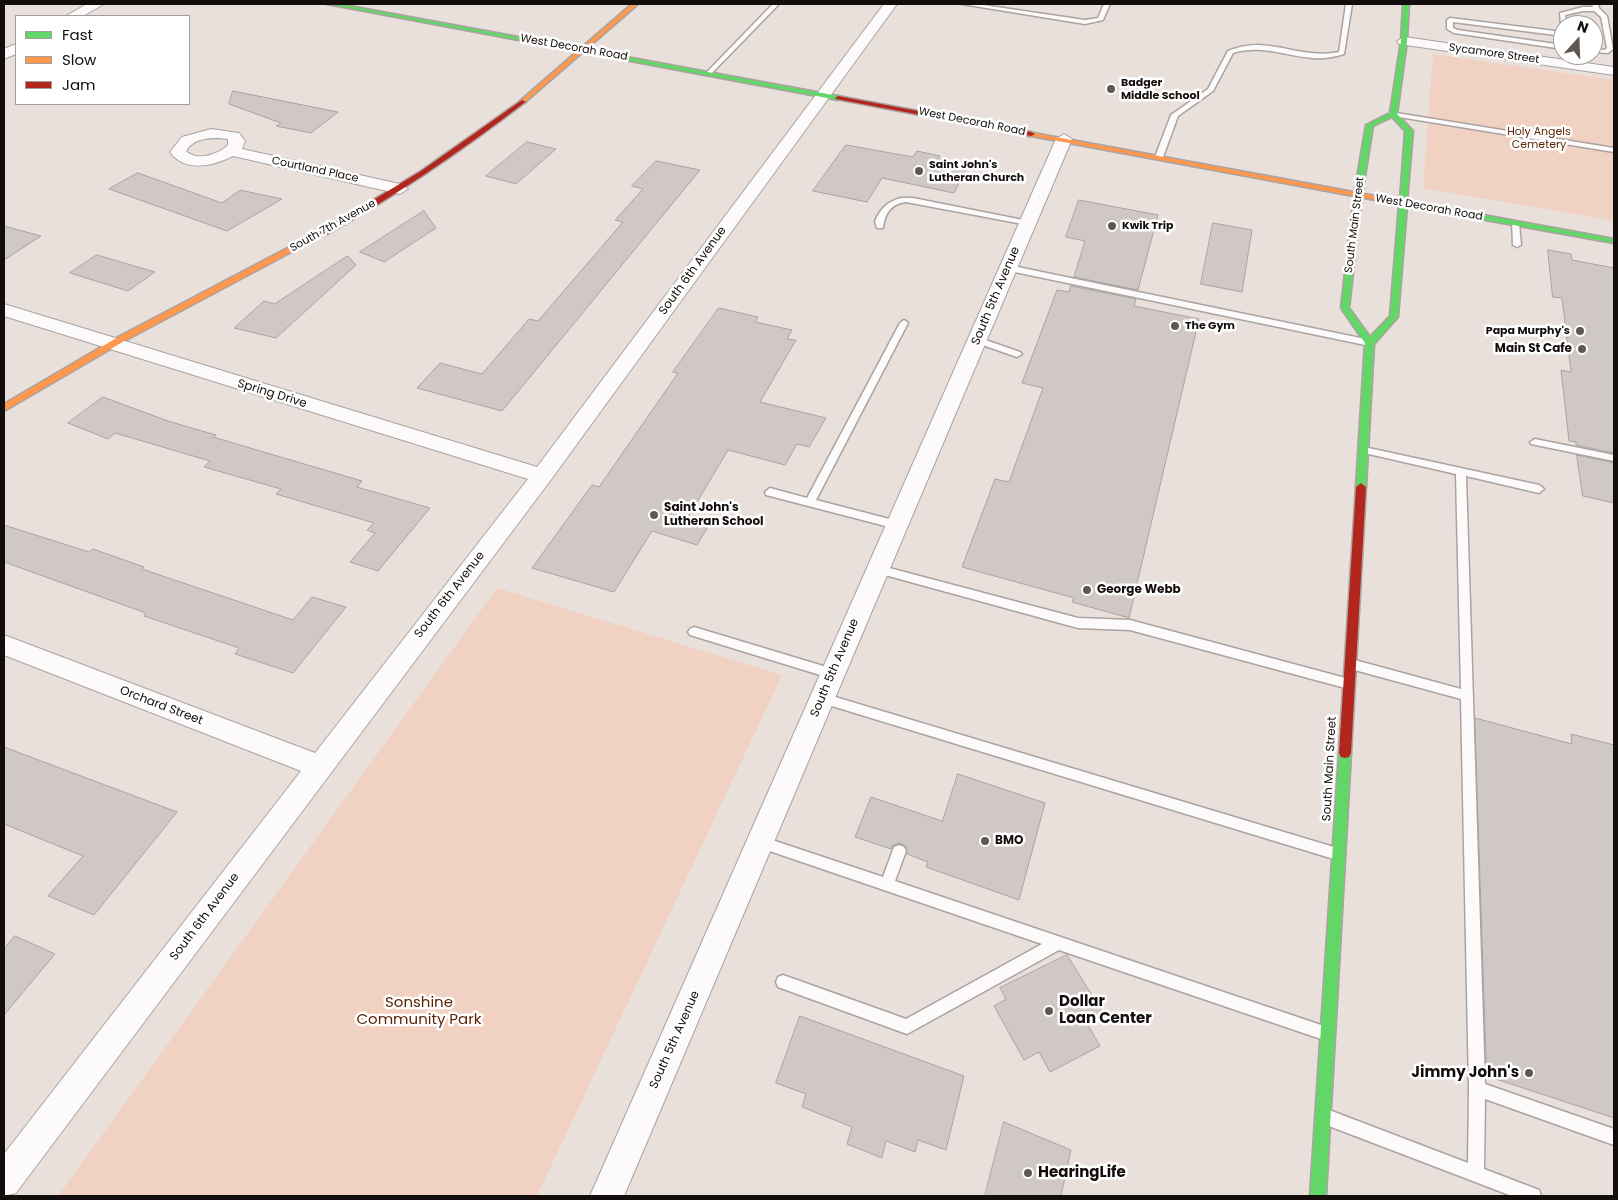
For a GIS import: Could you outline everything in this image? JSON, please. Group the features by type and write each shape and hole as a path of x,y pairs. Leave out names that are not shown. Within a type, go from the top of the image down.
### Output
{"street":[{"path":"75,15 97,4"},
{"name":"West Decorah Road","path":"330,4 825,94 1405,204 1614,240"},
{"name":"South 7th Avenue","path":"4,408 112,344 318,235 400,189 466,146 511,112 585,50 635,4"},
{"name":"South 6th Avenue","path":"4,1181 542,476 890,4"},
{"path":"1370,343 1394,318 1405,204 1409,131 1393,114 1404,41 1406,4"},
{"name":"Sycamore Street","path":"1404,41 1553,58"},
{"path":"4,55 15,49"},
{"name":"Sycamore Street","path":"1591,65 1614,71"},
{"name":"South Main Street","path":"1318,1196 1370,343 1345,308 1358,195 1370,125 1393,114"},
{"name":"South 5th Avenue","path":"607,1196 1064,139"},
{"name":"Courtland Place","path":"231,152 400,189"},
{"name":"Spring Drive","path":"4,310 542,476"},
{"name":"Orchard Street","path":"4,645 319,766"}],"lane":[{"path":"709,73 776,4"},
{"path":"965,4 1085,22 1101,19 1107,4"},
{"path":"1159,157 1171,123 1180,110 1211,90 1227,56 1236,49 1256,47 1321,57 1342,53 1349,4"},
{"path":"1562,15 1595,7"},
{"path":"1603,15 1610,48 1606,52 1603,52"},
{"path":"1553,33 1450,20 1450,29 1456,32 1553,46"},
{"path":"1393,114 1614,150"},
{"path":"880,226 879,221 887,205 900,199 1028,223"},
{"path":"1516,223 1517,244"},
{"path":"1008,268 1370,343"},
{"path":"810,502 904,324"},
{"path":"977,340 1017,354"},
{"path":"1535,442 1614,458"},
{"path":"1364,450 1539,490"},
{"path":"1461,472 1478,1089 1476,1174"},
{"path":"770,492 897,525"},
{"path":"878,568 1078,623 1130,625 1349,684"},
{"path":"694,632 833,674"},
{"path":"1350,664 1467,696"},
{"path":"822,698 1339,855"},
{"path":"760,842 1328,1034"},
{"path":"886,885 899,852"},
{"path":"783,982 907,1027 1058,943"},
{"path":"1478,1089 1614,1137"},
{"path":"1322,1116 1533,1196"}],"green space":[{"name":"Holy Angels Cemetery","path":"1433,54 1614,80 1614,221 1423,188"},
{"name":"Sonshine Community Park","path":"497,588 782,675 537,1196 58,1196"}],"building":[{"path":"233,91 338,112 311,133 276,126 281,123 229,104"},
{"path":"527,142 556,149 516,184 486,176"},
{"name":"Saint John's Lutheran Church","path":"846,145 913,157 917,151 940,156 938,159 968,165 954,193 882,178 867,202 813,191"},
{"path":"656,161 700,170 502,411 417,388 440,363 482,374 529,319 538,321 623,222 615,220 643,189 632,186"},
{"path":"138,173 222,203 240,190 282,199 227,231 109,189"},
{"name":"Kwik Trip","path":"1079,200 1158,215 1138,290 1074,277 1085,241 1066,237"},
{"path":"424,211 436,228 384,262 360,252"},
{"name":"Kwik Trip","path":"1213,223 1252,230 1242,292 1201,284"},
{"path":"4,226 41,236 4,260"},
{"path":"1548,250 1571,254 1572,260 1614,268 1614,453 1576,445 1576,442 1569,441 1561,370 1571,372 1562,298 1553,297"},
{"path":"97,255 155,272 128,291 70,273"},
{"path":"348,256 356,265 276,338 234,328 264,301 274,304"},
{"path":"1071,286 1136,299 1134,306 1199,319 1129,618 1072,602 1074,598 962,567 995,479 1009,482 1043,388 1022,383 1057,290 1069,292"},
{"path":"719,308 758,317 755,322 792,330 787,339 796,340 760,402 826,418 809,447 797,444 785,465 728,450 688,517 710,523 697,545 652,531 614,592 532,568 592,485 599,487 678,373 673,372"},
{"path":"103,397 168,421 216,435 213,437 362,481 357,487 430,508 378,571 350,562 375,533 367,530 374,523 276,494 281,489 204,467 210,461 115,433 108,439 68,423"},
{"path":"1577,455 1614,463 1614,503 1583,496"},
{"path":"4,525 89,552 93,549 144,567 142,569 293,620 312,597 346,607 293,673 235,654 239,648 144,616 146,613 4,562"},
{"path":"1475,718 1572,744 1571,734 1614,745 1614,1118 1487,1076"},
{"path":"4,747 177,812 94,915 48,896 83,856 4,824"},
{"name":"BMO","path":"958,774 1045,803 1019,900 926,867 928,862 907,854 906,846 900,843 893,845 891,849 855,837 871,797 942,821"},
{"path":"15,936 55,954 4,1015 4,949"},
{"name":"Dollar Loan Center","path":"1067,955 1105,1016 1088,1025 1100,1046 1050,1072 1039,1052 1024,1060 994,1006 1006,999 1000,988"},
{"path":"800,1016 964,1076 946,1150 918,1140 915,1152 886,1141 882,1158 847,1144 852,1127 802,1107 806,1094 776,1083"},
{"name":"HearingLife","path":"1004,1122 1071,1150 1061,1196 985,1196"}],"traffic: fast":[{"path":"330,4 838,98"},
{"path":"1393,114 1404,41 1406,4"},
{"path":"1370,343 1394,317 1409,131 1393,114"},
{"path":"1361,487 1370,343 1345,308 1358,195 1370,125 1393,114"},
{"path":"1397,202 1614,241"},
{"path":"1318,1196 1345,753"}],"traffic: slow":[{"path":"522,102 635,4"},
{"path":"1031,134 1397,202"},
{"path":"4,408 123,338 321,234"}],"traffic: jam":[{"path":"838,98 1031,134"},
{"path":"321,234 424,172 522,102"},
{"path":"1345,753 1361,487"}],"place":[{"name":"Badger Middle School","path":"1111,89"},
{"name":"Saint John's Lutheran Church","path":"919,171"},
{"name":"Kwik Trip","path":"1112,226"},
{"name":"The Gym","path":"1175,326"},
{"name":"Papa Murphy's","path":"1580,331"},
{"name":"Main St Cafe","path":"1582,349"},
{"name":"Saint John's Lutheran School","path":"654,515"},
{"name":"George Webb","path":"1087,590"},
{"name":"BMO","path":"985,841"},
{"name":"Dollar Loan Center","path":"1049,1011"},
{"name":"Jimmy John's","path":"1529,1073"},
{"name":"HearingLife","path":"1028,1173"}]}
